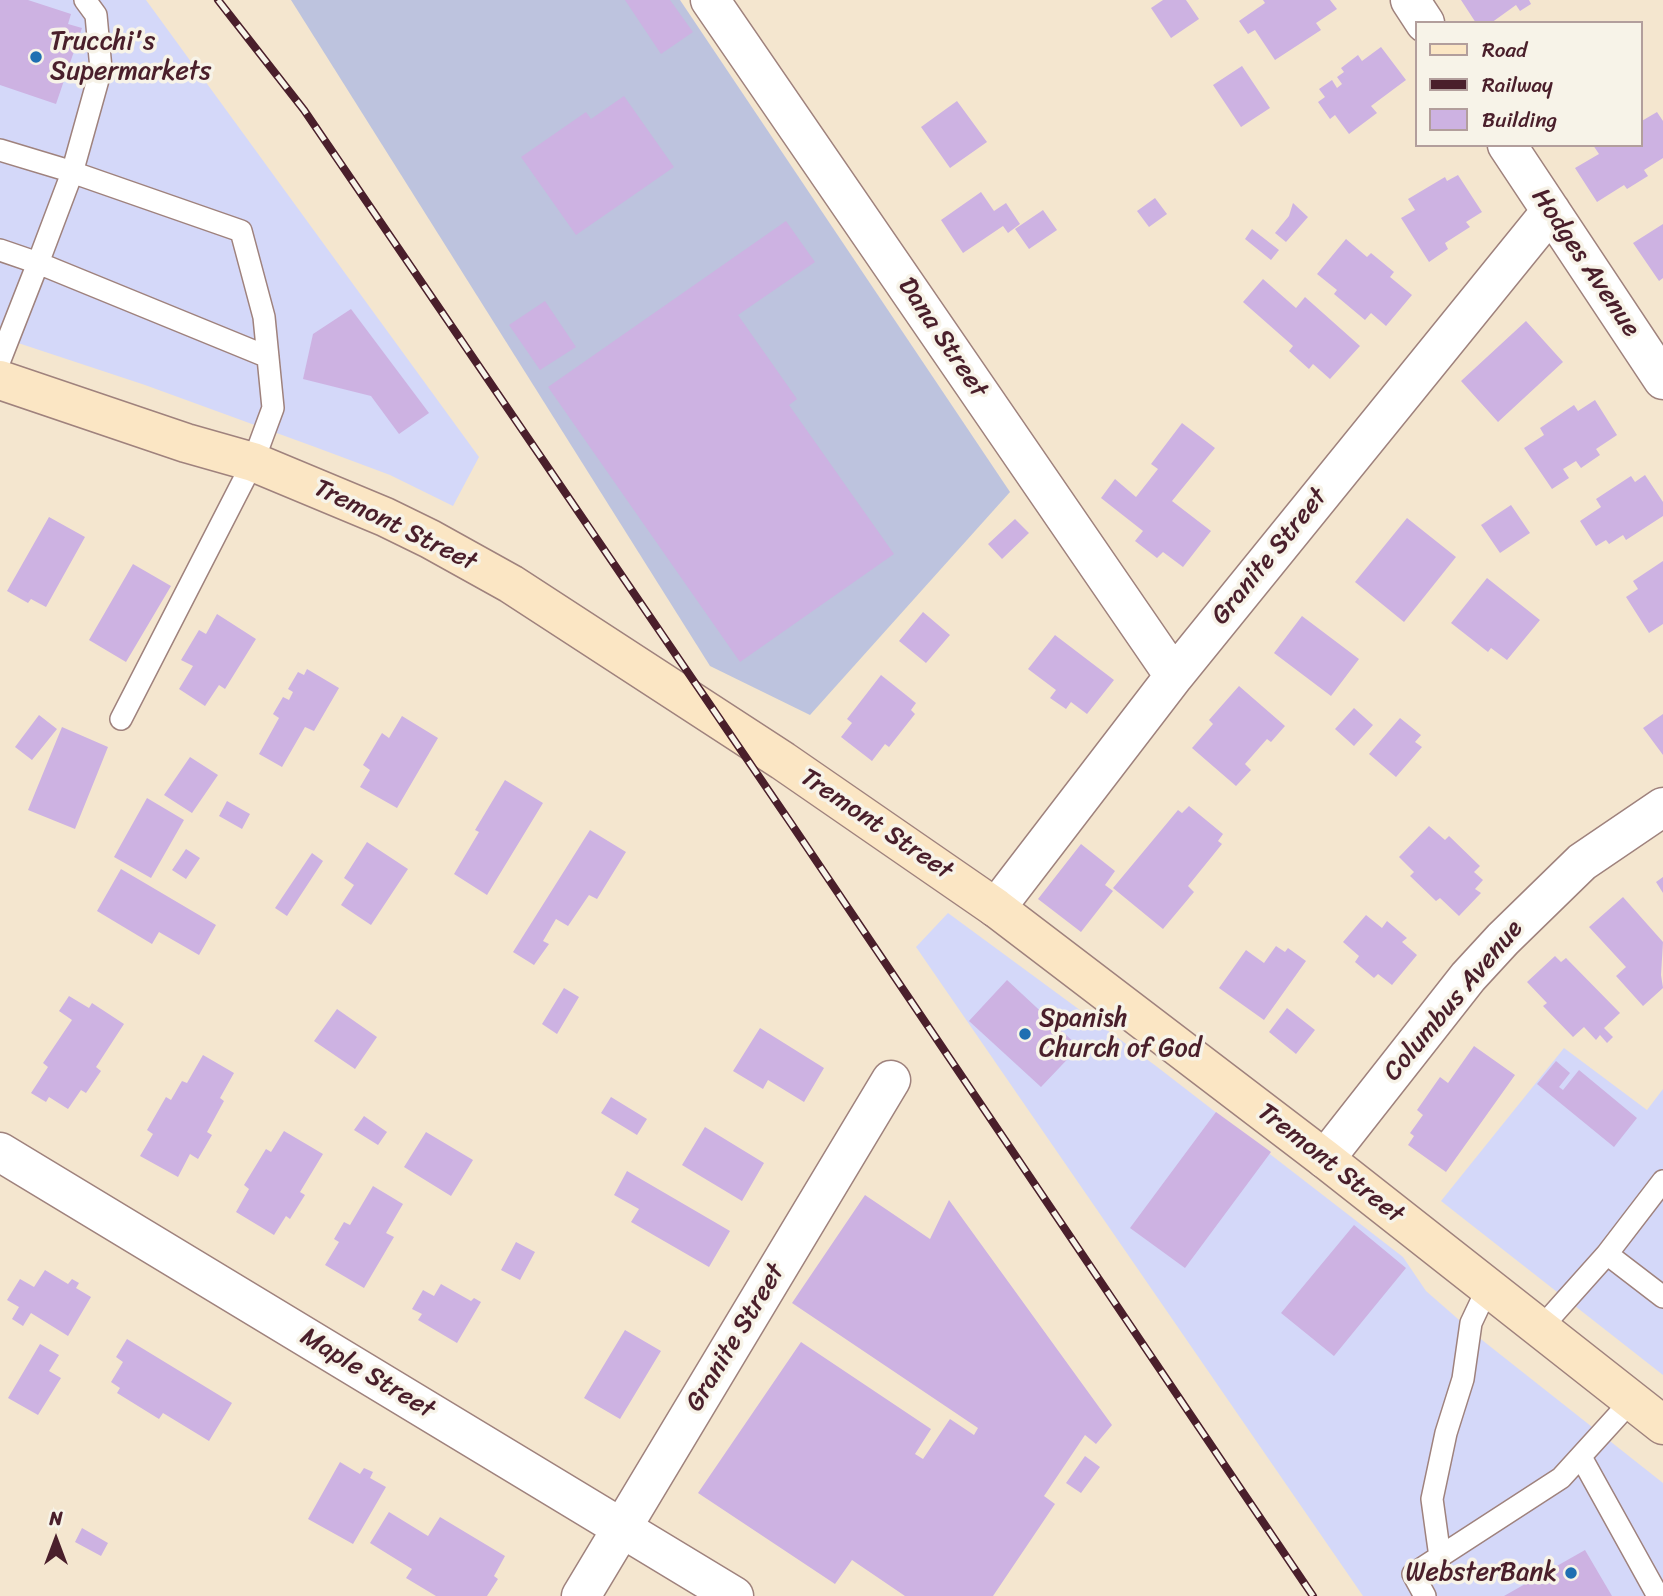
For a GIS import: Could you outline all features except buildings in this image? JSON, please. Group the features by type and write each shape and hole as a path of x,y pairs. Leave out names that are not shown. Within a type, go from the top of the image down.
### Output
{"main road":[{"name":"Tremont Street","path":"0,380 186,443 253,462 385,517 511,584 783,761 996,908 1325,1159 1663,1425"}],"street":[{"name":"Dana Street","path":"710,0 1174,676"},
{"path":"1410,0 1424,21"},
{"name":"Hodges Avenue","path":"1508,147 1663,380"},
{"name":"Granite Street","path":"996,908 1174,676 1551,211"},
{"name":"Columbus Avenue","path":"1325,1159 1468,976 1503,939 1582,862 1663,807"},
{"name":"Granite Street","path":"581,1596 891,1080"},
{"name":"Maple Street","path":"0,1152 734,1596"}],"lane":[{"path":"0,360 72,173 102,69 96,15 85,0"},
{"path":"0,150 241,231 264,317 273,408 253,462 121,719"},
{"path":"0,250 268,357"},
{"path":"1540,1329 1607,1254 1663,1181"},
{"path":"1607,1254 1663,1297"},
{"path":"1440,1557 1432,1499 1446,1433 1464,1379 1471,1323 1488,1287"},
{"path":"1425,1596 1413,1574 1561,1478 1632,1401"},
{"path":"1581,1457 1658,1596"}],"shaded area":[{"path":"0,0 146,0 479,457 453,506 390,475 315,447 145,385 0,337"},
{"path":"291,0 680,0 1010,492 810,715 710,666"},
{"path":"948,913 1156,1066 1403,1257 1426,1291 1482,1340 1663,1483 1663,1596 1363,1596 916,947"},
{"path":"1564,1048 1647,1110 1663,1089 1663,1375 1441,1201"}],"railway":[{"path":"218,0 304,110 790,822 1313,1596"}],"place":[{"name":"Trucchi's Supermarkets","path":"36,57"},
{"name":"Spanish Church of God","path":"1025,1034"},
{"name":"WebsterBank","path":"1571,1573"}]}
